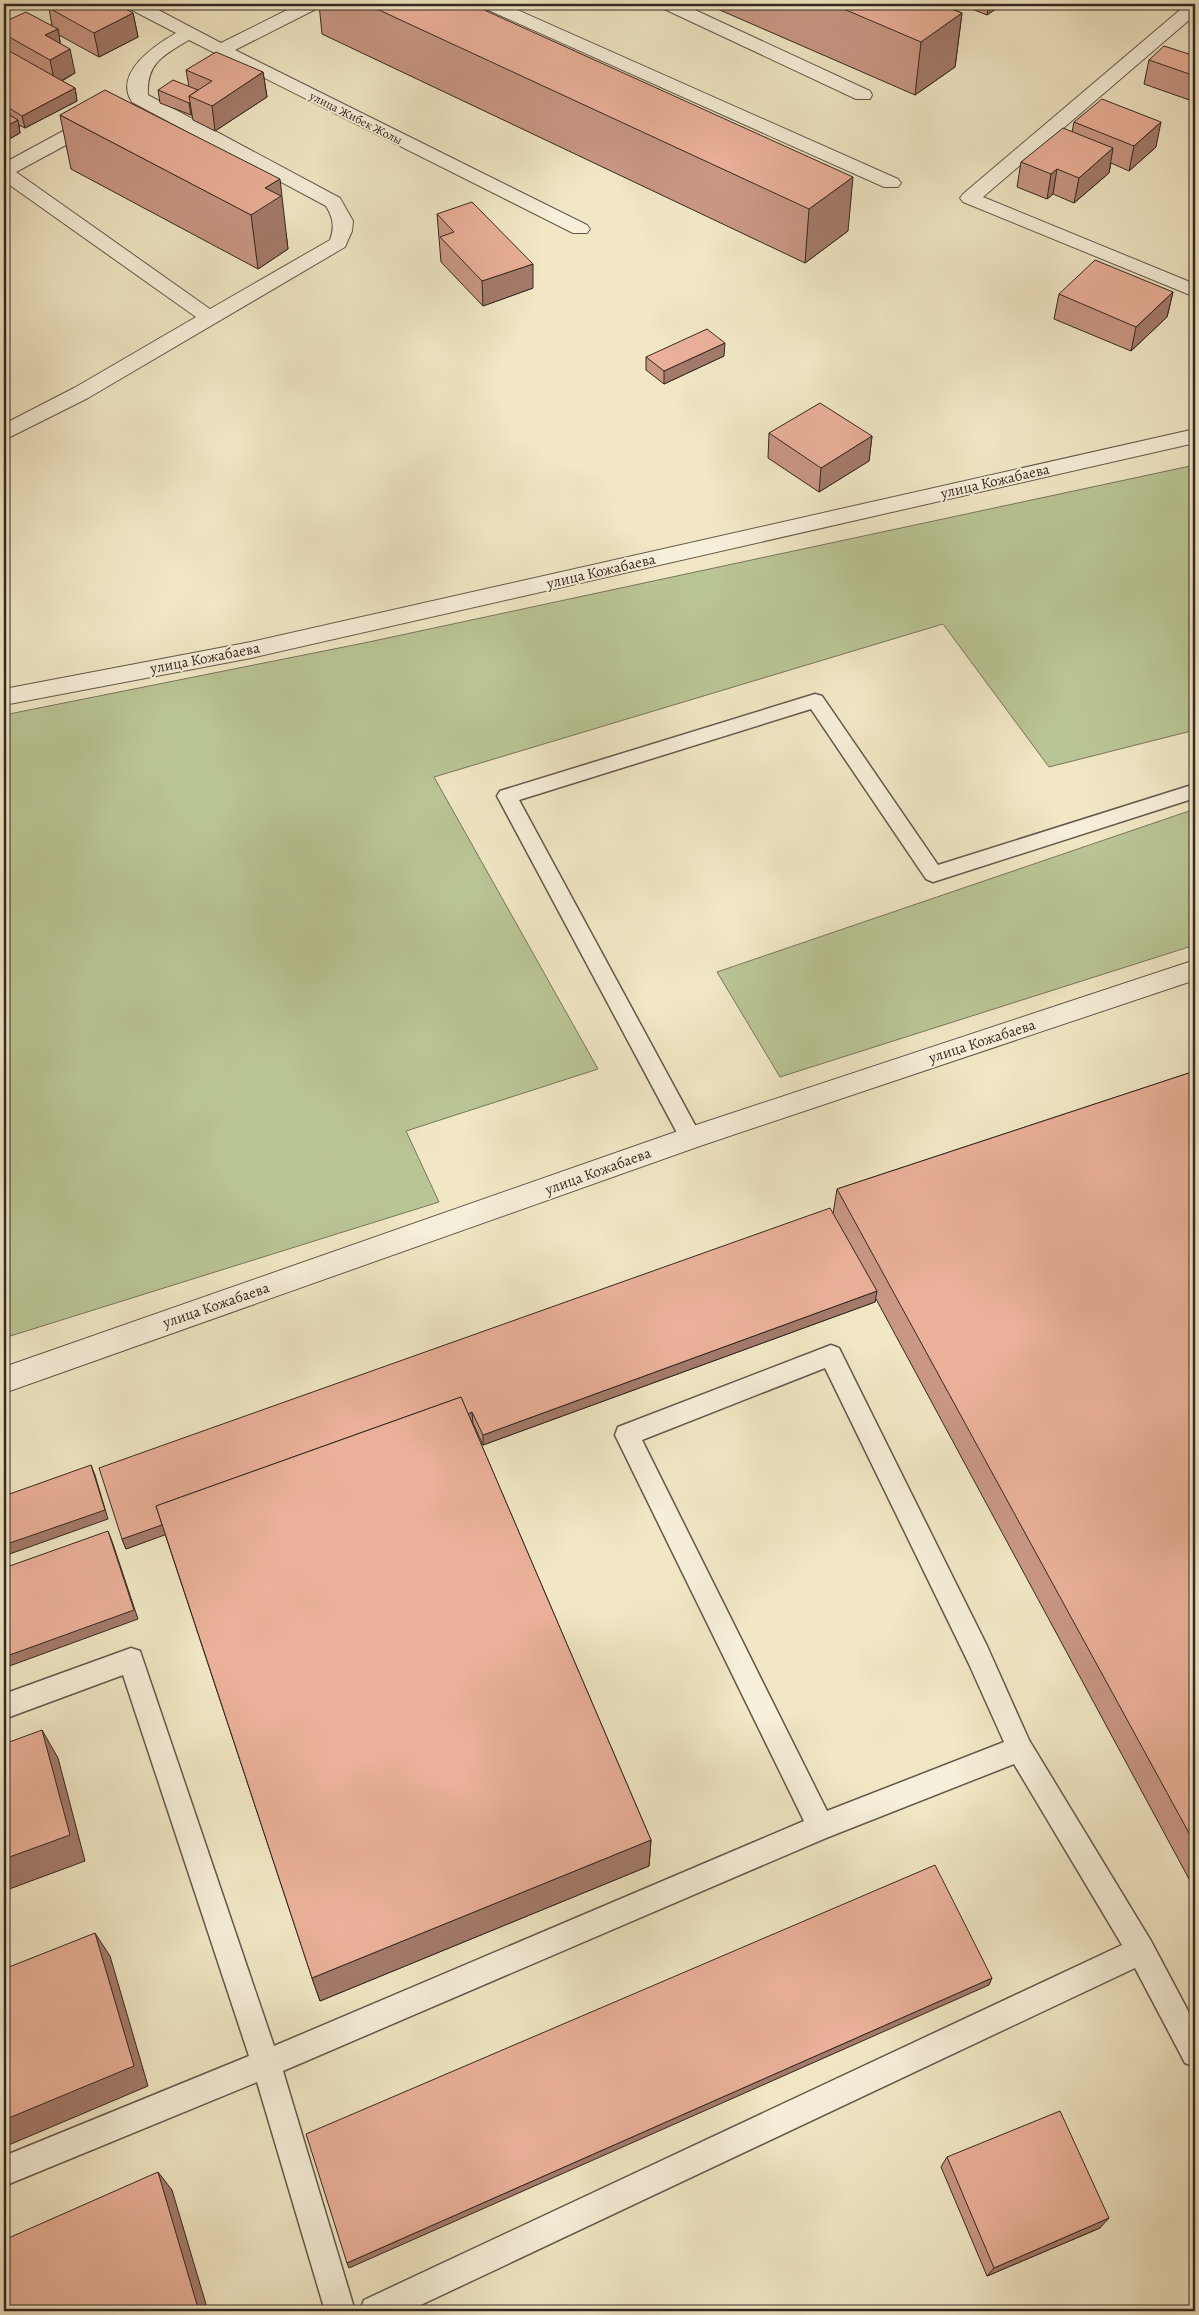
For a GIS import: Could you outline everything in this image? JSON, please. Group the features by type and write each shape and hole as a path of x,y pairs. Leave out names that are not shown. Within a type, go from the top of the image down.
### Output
{"street":[{"name":"улица Жибек Жолы","path":"134,4 221,50 580,229"},
{"path":"221,50 312,4"},
{"path":"490,4 891,183"},
{"path":"668,4 863,95"},
{"path":"1195,6 970,198 1195,291"},
{"path":"189,33 154,53 142,68 137,84 125,105 4,171 210,318"},
{"path":"4,433 81,393 338,243 345,228 343,217 333,202 125,105"},
{"name":"улица Кожабаева","path":"4,697 261,647 1195,436"},
{"name":"улица Кожабаева","path":"4,1380 691,1138 1195,970"}],"lane":[{"path":"691,1138 507,796 815,701 933,874 1195,791"},
{"path":"821,1827 627,1435 831,1356 978,1655 1020,1749 1141,1952 1195,2053"},
{"path":"4,1706 131,1660 266,2064 340,2311"},
{"path":"4,2171 266,2064 821,1827 1020,1749"},
{"path":"376,2311 1141,1952"}],"green space":[{"path":"1195,465 1195,730 1049,767 943,624 434,777 598,1069 406,1131 439,1202 4,1338 4,715 364,643"},
{"path":"1195,809 1195,945 780,1077 717,972"}],"building":[{"path":"58,4 116,4 133,13 94,33 49,8"},
{"path":"366,4 471,4 853,177 809,209"},
{"path":"832,4 938,4 962,13 921,42"},
{"path":"26,12 58,29 45,35 70,49 50,60 4,34 4,22"},
{"path":"1164,46 1195,56 1195,76 1149,60"},
{"path":"4,48 75,88 22,116 4,105"},
{"path":"216,52 263,72 212,106 189,96 212,81 186,70"},
{"path":"173,80 198,90 189,96 189,103 158,90"},
{"path":"105,90 280,179 265,188 281,196 251,215 60,115"},
{"path":"1102,99 1161,122 1134,146 1074,122"},
{"path":"4,112 18,120 4,127"},
{"path":"1063,128 1113,148 1079,178 1057,169 1051,174 1021,162"},
{"path":"472,202 533,264 482,281 440,237 454,232 437,214"},
{"path":"1095,260 1173,292 1136,327 1059,294"},
{"path":"707,329 725,343 664,371 646,357"},
{"path":"820,403 872,436 821,468 769,433"},
{"path":"1195,1071 1195,1844 837,1189"},
{"path":"830,1208 877,1291 483,1435 472,1412 468,1414 461,1397 156,1506 162,1525 122,1539 99,1468"},
{"path":"461,1397 651,1840 312,1978 156,1506"},
{"path":"91,1465 105,1510 4,1545 4,1496"},
{"path":"108,1531 134,1610 4,1657 4,1568"},
{"path":"42,1730 70,1835 4,1859 4,1744"},
{"path":"935,1865 992,1978 347,2263 306,2134"},
{"path":"95,1933 134,2066 4,2120 4,1969"},
{"path":"1060,2111 1109,2218 994,2268 947,2157"},
{"path":"158,2172 198,2308 191,2311 4,2311 4,2240"}]}
